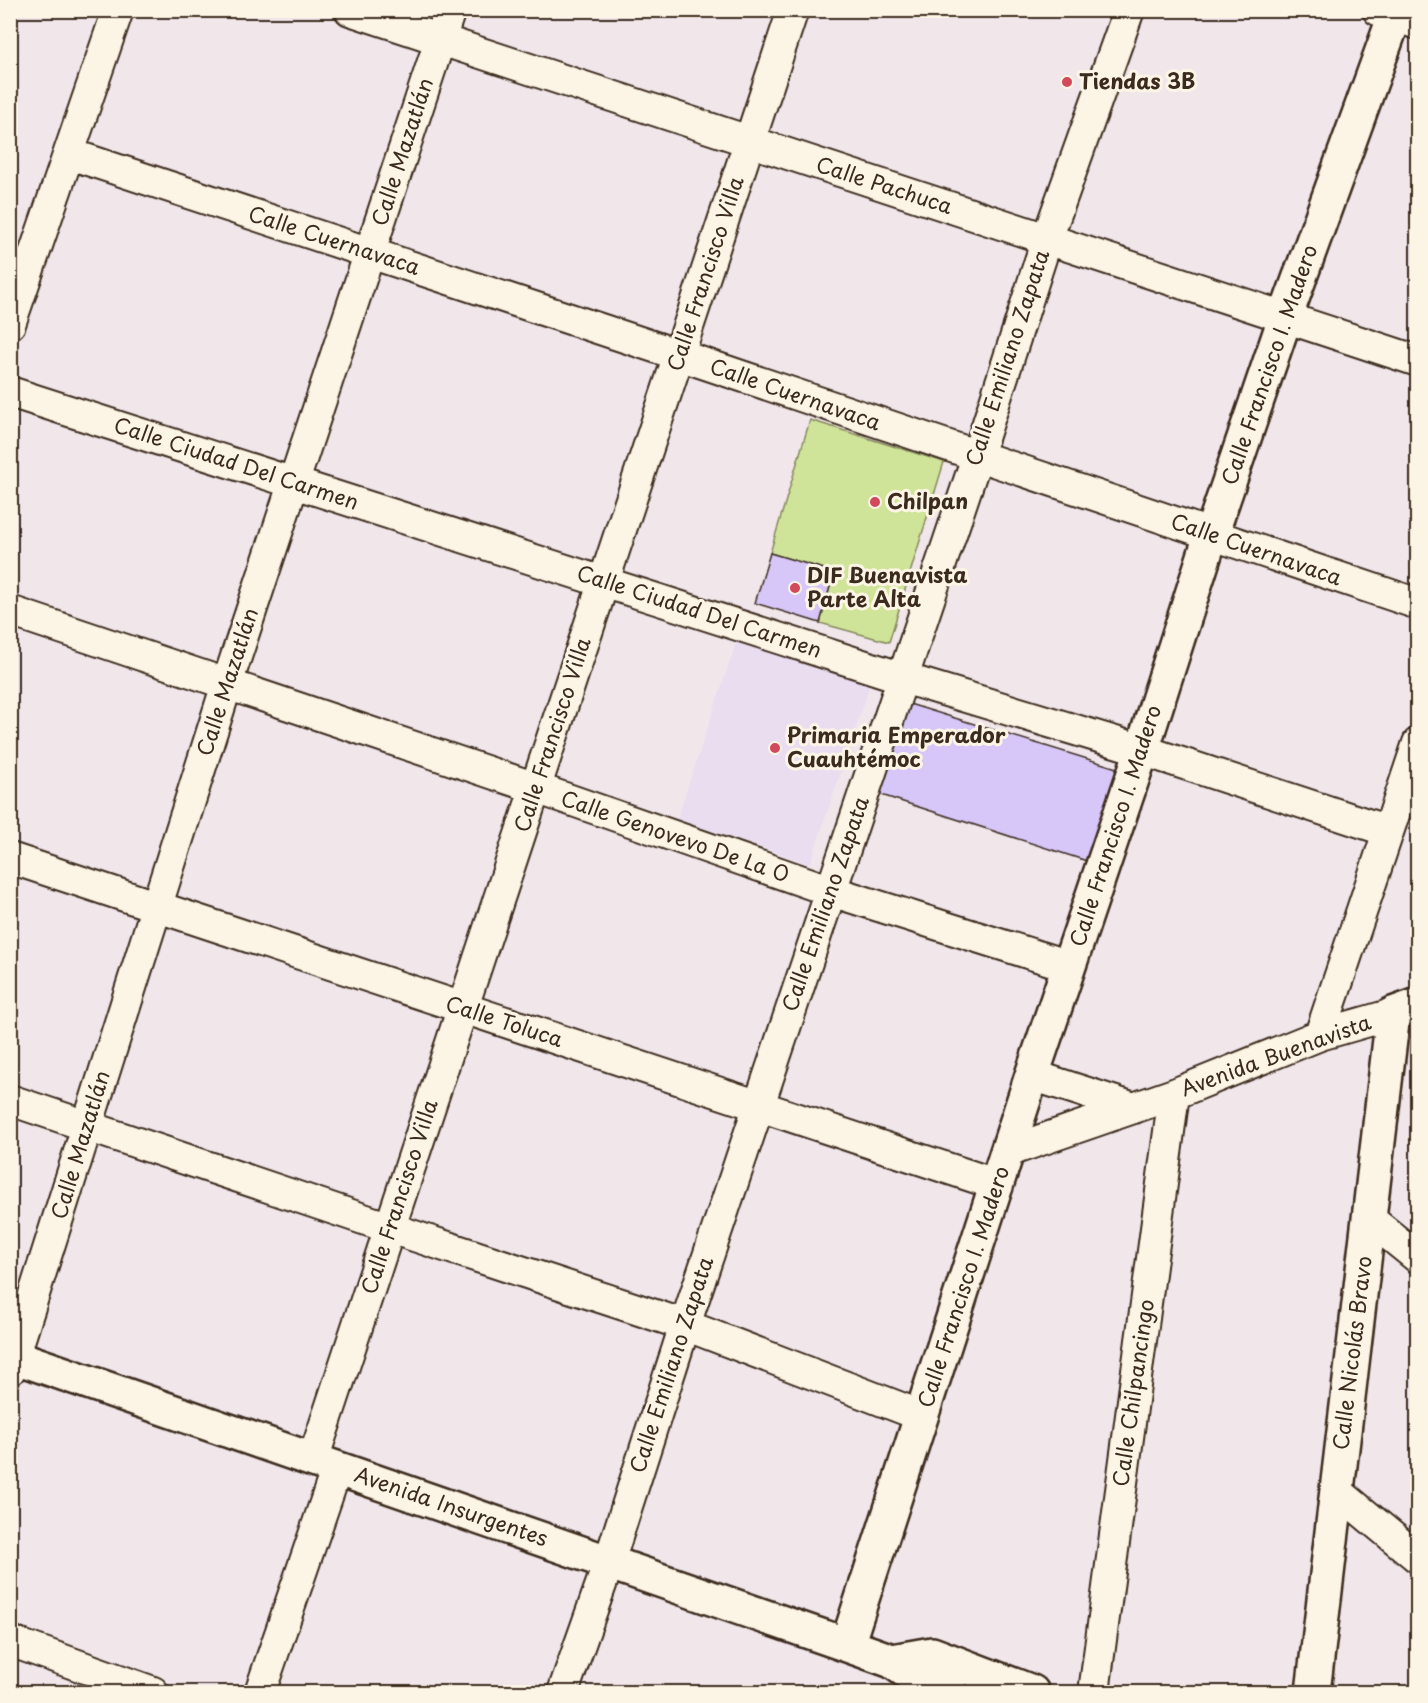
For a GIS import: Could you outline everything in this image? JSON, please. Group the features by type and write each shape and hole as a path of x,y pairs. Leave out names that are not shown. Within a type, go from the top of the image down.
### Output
{"main road":[{"name":"Calle Francisco I. Madero","path":"847,1645 1032,1075 1142,750 1211,535 1285,318 1397,15"},
{"name":"Calle Nicolás Bravo","path":"1313,1692 1336,1490 1371,1220 1405,1010"},
{"name":"Avenida Insurgentes","path":"12,1360 325,1464 609,1562 892,1661 931,1680 1032,1692"}],"street":[{"path":"10,324 118,10"},
{"name":"Calle Pachuca","path":"350,10 1418,361"},
{"name":"Calle Mazatlán","path":"12,1360 226,684 450,10"},
{"name":"Calle Francisco Villa","path":"260,1692 390,1228 794,10"},
{"name":"Calle Emiliano Zapata","path":"609,1562 685,1325 977,457 1047,239 1129,10"},
{"name":"Calle Cuernavaca","path":"70,154 679,355 1418,604"},
{"name":"Calle Ciudad Del Carmen","path":"10,392 903,678 1142,750 1388,831"},
{"name":"Calle Genovevo De La O","path":"10,610 536,788 831,891 1069,966"},
{"path":"1320,1035 1418,743"},
{"name":"Calle Toluca","path":"10,858 998,1185"},
{"name":"Avenida Buenavista","path":"1009,1150 1174,1094 1320,1035 1405,1010"},
{"path":"1032,1075 1134,1108"},
{"name":"Calle Chilpancingo","path":"1094,1692 1174,1094"},
{"path":"10,1100 685,1325 922,1416"},
{"path":"1371,1220 1418,1258"},
{"path":"1336,1490 1418,1558"},
{"path":"563,1692 609,1562"},
{"path":"10,1641 153,1692"}],"shaded area":[{"name":"Primaria Emperador Cuauhtémoc","path":"740,631 873,676 810,864 677,819"}],"green space":[{"path":"810,420 944,462 889,642 820,623 834,572 770,553"}],"building":[{"name":"DIF Buenavista Parte Alta","path":"770,553 834,572 820,623 755,603"},
{"path":"903,702 1120,769 1090,862 872,792"}],"place":[{"name":"Tiendas 3B","path":"1067,82"},
{"name":"Chilpan","path":"875,502"},
{"name":"DIF Buenavista Parte Alta","path":"795,588"},
{"name":"Primaria Emperador Cuauhtémoc","path":"775,748"}]}
